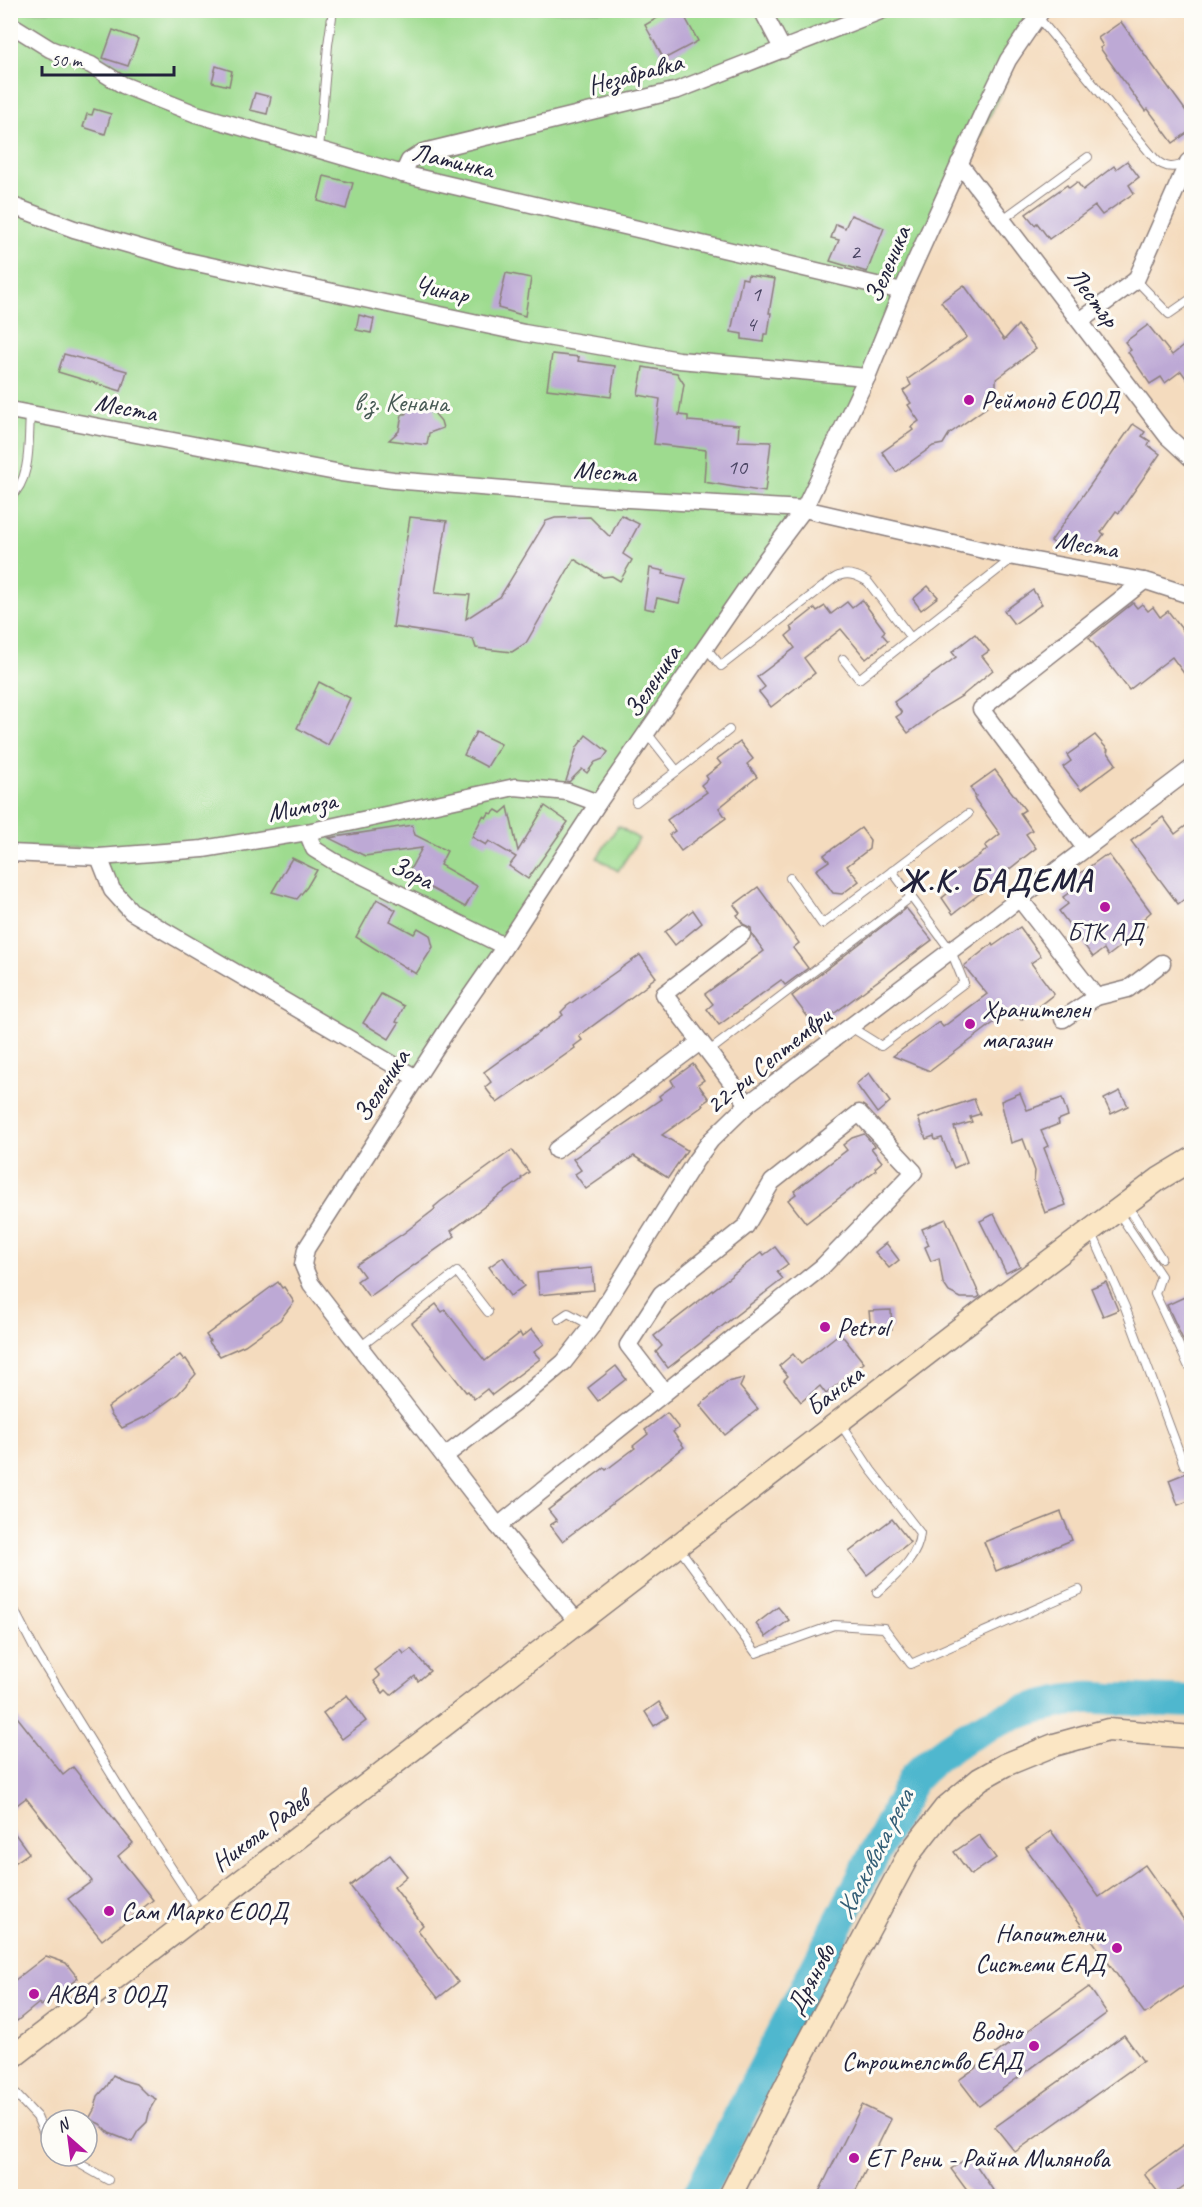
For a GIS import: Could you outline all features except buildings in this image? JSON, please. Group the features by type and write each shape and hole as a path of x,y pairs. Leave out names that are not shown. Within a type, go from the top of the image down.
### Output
{"street":[{"path":"762,10 783,50"},
{"name":"Незабравка","path":"403,174 409,161 423,152 678,90 883,10"},
{"name":"Зеленика","path":"579,1624 498,1526 311,1284 303,1265 306,1249 598,803 767,558 804,509 867,378 902,291 959,163 1008,60 1037,12"},
{"name":"Латинка","path":"10,24 50,49 91,65 123,85 196,114 403,174 902,291"},
{"path":"1080,321 1136,280 1190,160"},
{"name":"Лестър","path":"959,163 1167,436 1191,459"},
{"name":"Чинар","path":"13,206 74,230 183,260 524,333 679,360 867,378"},
{"name":"Места","path":"10,410 341,473 393,480 629,499 804,509 1014,557 1144,581 1191,596"},
{"path":"1085,848 981,709 1144,581"},
{"name":"22-ри Септември","path":"445,1456 524,1396 564,1362 592,1326 696,1160 711,1140 748,1104 1191,768"},
{"name":"Мимоза","path":"10,853 99,857 203,849 307,832 515,787 568,792 598,803"},
{"name":"Зора","path":"307,832 314,849 334,862 504,946"},
{"path":"99,857 112,890 132,912 416,1078"},
{"path":"1019,898 1096,997"},
{"path":"742,934 664,994 748,1104"},
{"path":"1063,1019 1096,997 1128,989 1162,963"},
{"path":"556,1150 704,1047"},
{"path":"498,1526 822,1267 914,1172 859,1113 772,1182 746,1226 661,1294 628,1345 664,1393"},
{"name":"Банска","path":"516,1672 992,1304 1159,1179 1191,1159"},
{"name":"Никола Радев","path":"10,2059 516,1672"},
{"name":"Дряново","path":"730,2196 909,1854 945,1808 980,1779 1005,1765 1054,1745 1108,1730 1191,1737"}],"lane":[{"path":"319,149 333,10"},
{"path":"1037,12 1161,165 1172,167 1190,160"},
{"path":"1003,219 1088,158"},
{"path":"1136,280 1169,314 1191,298"},
{"path":"10,498 20,489 26,466 30,415"},
{"path":"843,659 859,680 1014,557"},
{"path":"706,648 721,666 833,579 848,574 859,576 867,582 911,638"},
{"path":"636,802 729,730"},
{"path":"647,733 677,771"},
{"path":"790,878 822,924 968,814"},
{"path":"849,1026 881,1046 964,983 951,951 892,872"},
{"path":"704,1047 911,897"},
{"path":"1122,1208 1161,1258"},
{"path":"1122,1208 1161,1276 1155,1294 1188,1365"},
{"path":"1091,1231 1125,1307 1184,1465 1191,1462"},
{"path":"360,1347 457,1272 488,1312"},
{"path":"559,1319 568,1313 592,1326"},
{"path":"839,1422 871,1470 920,1533 920,1543 912,1558 877,1593"},
{"path":"678,1546 756,1653 834,1625 884,1628 911,1664 1079,1590"},
{"path":"10,1602 36,1654 200,1913"},
{"path":"10,2088 39,2122"},
{"path":"87,2168 108,2180"}],"green space":[{"name":"в.з. Кенана","path":"11,11 1042,11 1037,16 804,509 416,1078 122,913 88,848 11,848"},
{"path":"618,826 639,839 618,871 597,858"}],"waterway":[{"name":"Хасковска река","path":"698,2196 913,1779 949,1748 970,1735 1038,1707 1089,1698 1192,1702"}],"place":[{"name":"Реймонд ЕООД","path":"969,400"},
{"name":"БТК АД","path":"1105,907"},
{"name":"Хранителен магазин","path":"970,1024"},
{"name":"Petrol","path":"825,1327"},
{"name":"Сам Марко ЕООД","path":"109,1911"},
{"name":"Напоителни Системи ЕАД","path":"1117,1948"},
{"name":"АКВА 3 ООД","path":"34,1994"},
{"name":"Водно Строителство ЕАД","path":"1034,2046"},
{"name":"ЕТ Рени - Райна Милянова","path":"854,2158"}],"district":[{"name":"Ж.К. БАДЕМА","path":"996,880"}]}
